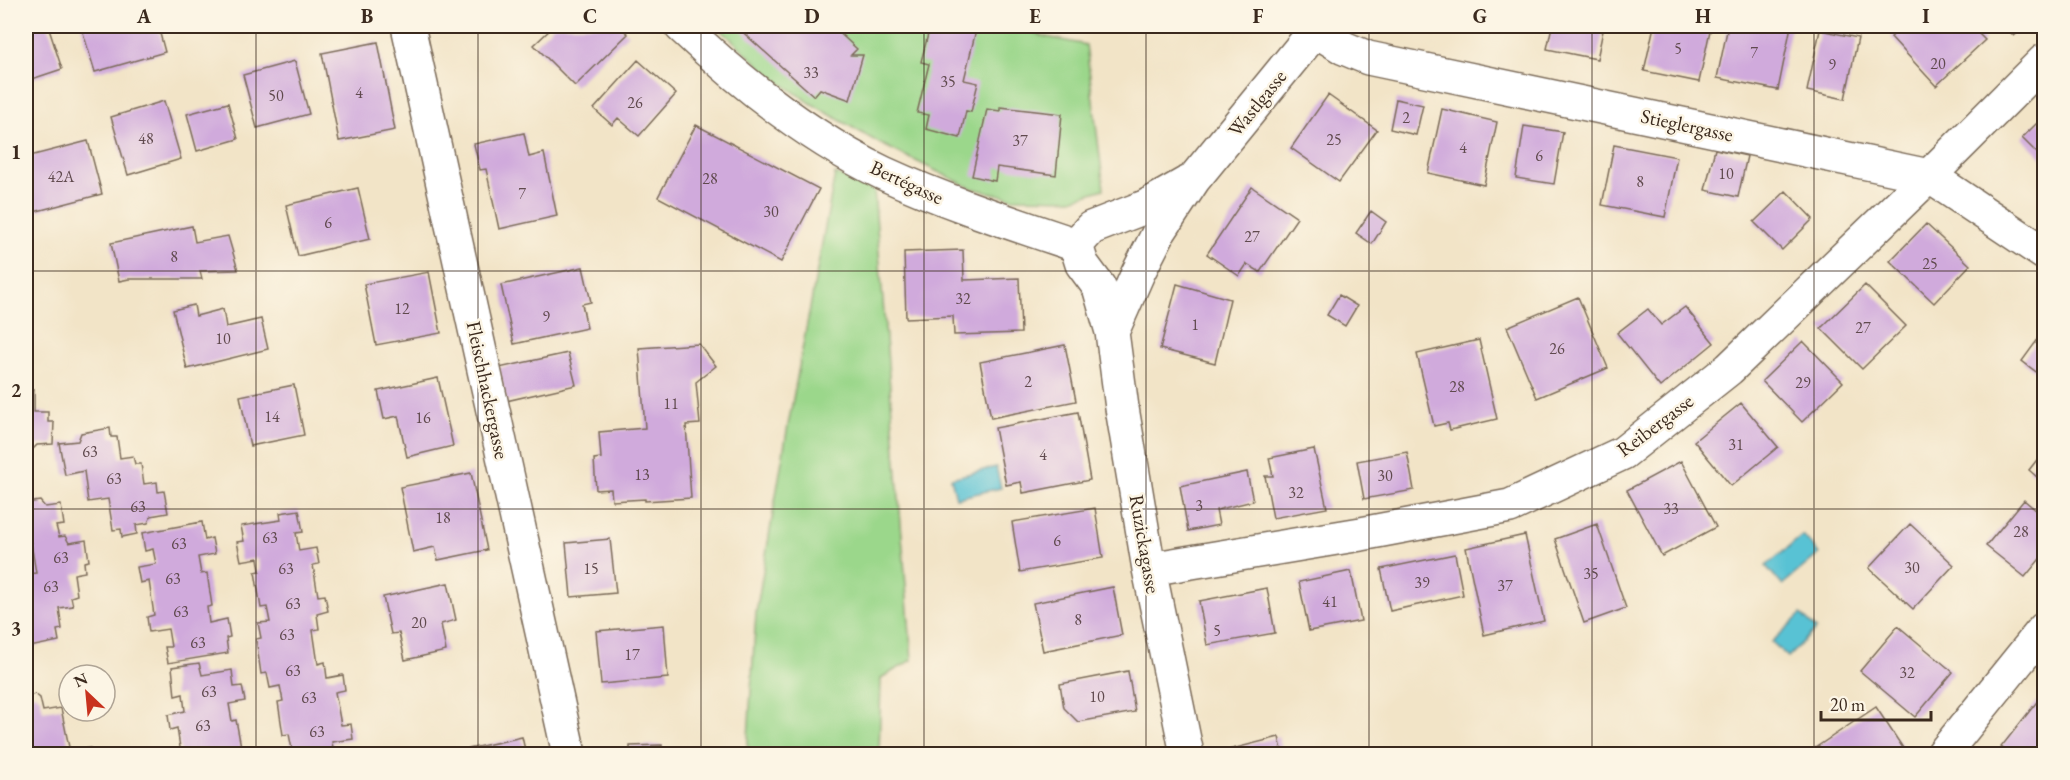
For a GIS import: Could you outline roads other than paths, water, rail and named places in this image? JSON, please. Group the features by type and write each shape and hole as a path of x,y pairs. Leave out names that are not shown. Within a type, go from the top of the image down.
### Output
{"street":[{"name":"Fleischhackergasse","path":"408,26 569,754"},
{"name":"Bertégasse","path":"681,26 720,63 802,127 881,172 948,202 1076,245"},
{"name":"Wastlgasse","path":"1112,332 1159,232 1194,179 1314,27"},
{"name":"Stieglergasse","path":"1314,27 1344,48 1368,58 1929,176 2044,253"},
{"name":"Reibergasse","path":"1149,568 1361,534 1509,506 1623,453 1729,369 1929,176 2044,61"},
{"name":"Wastlgasse","path":"1076,245 1091,228 1145,207 1194,179"},
{"path":"1076,245 1082,264 1099,287 1112,332"},
{"name":"Ruzickagasse","path":"1112,332 1122,408 1149,568 1187,754"},
{"path":"1943,754 2044,629"}],"water":[{"path":"996,467 1001,488 956,498 951,478"},
{"path":"1803,535 1819,554 1782,585 1766,566"},
{"path":"1801,614 1816,629 1788,657 1772,642"}]}
